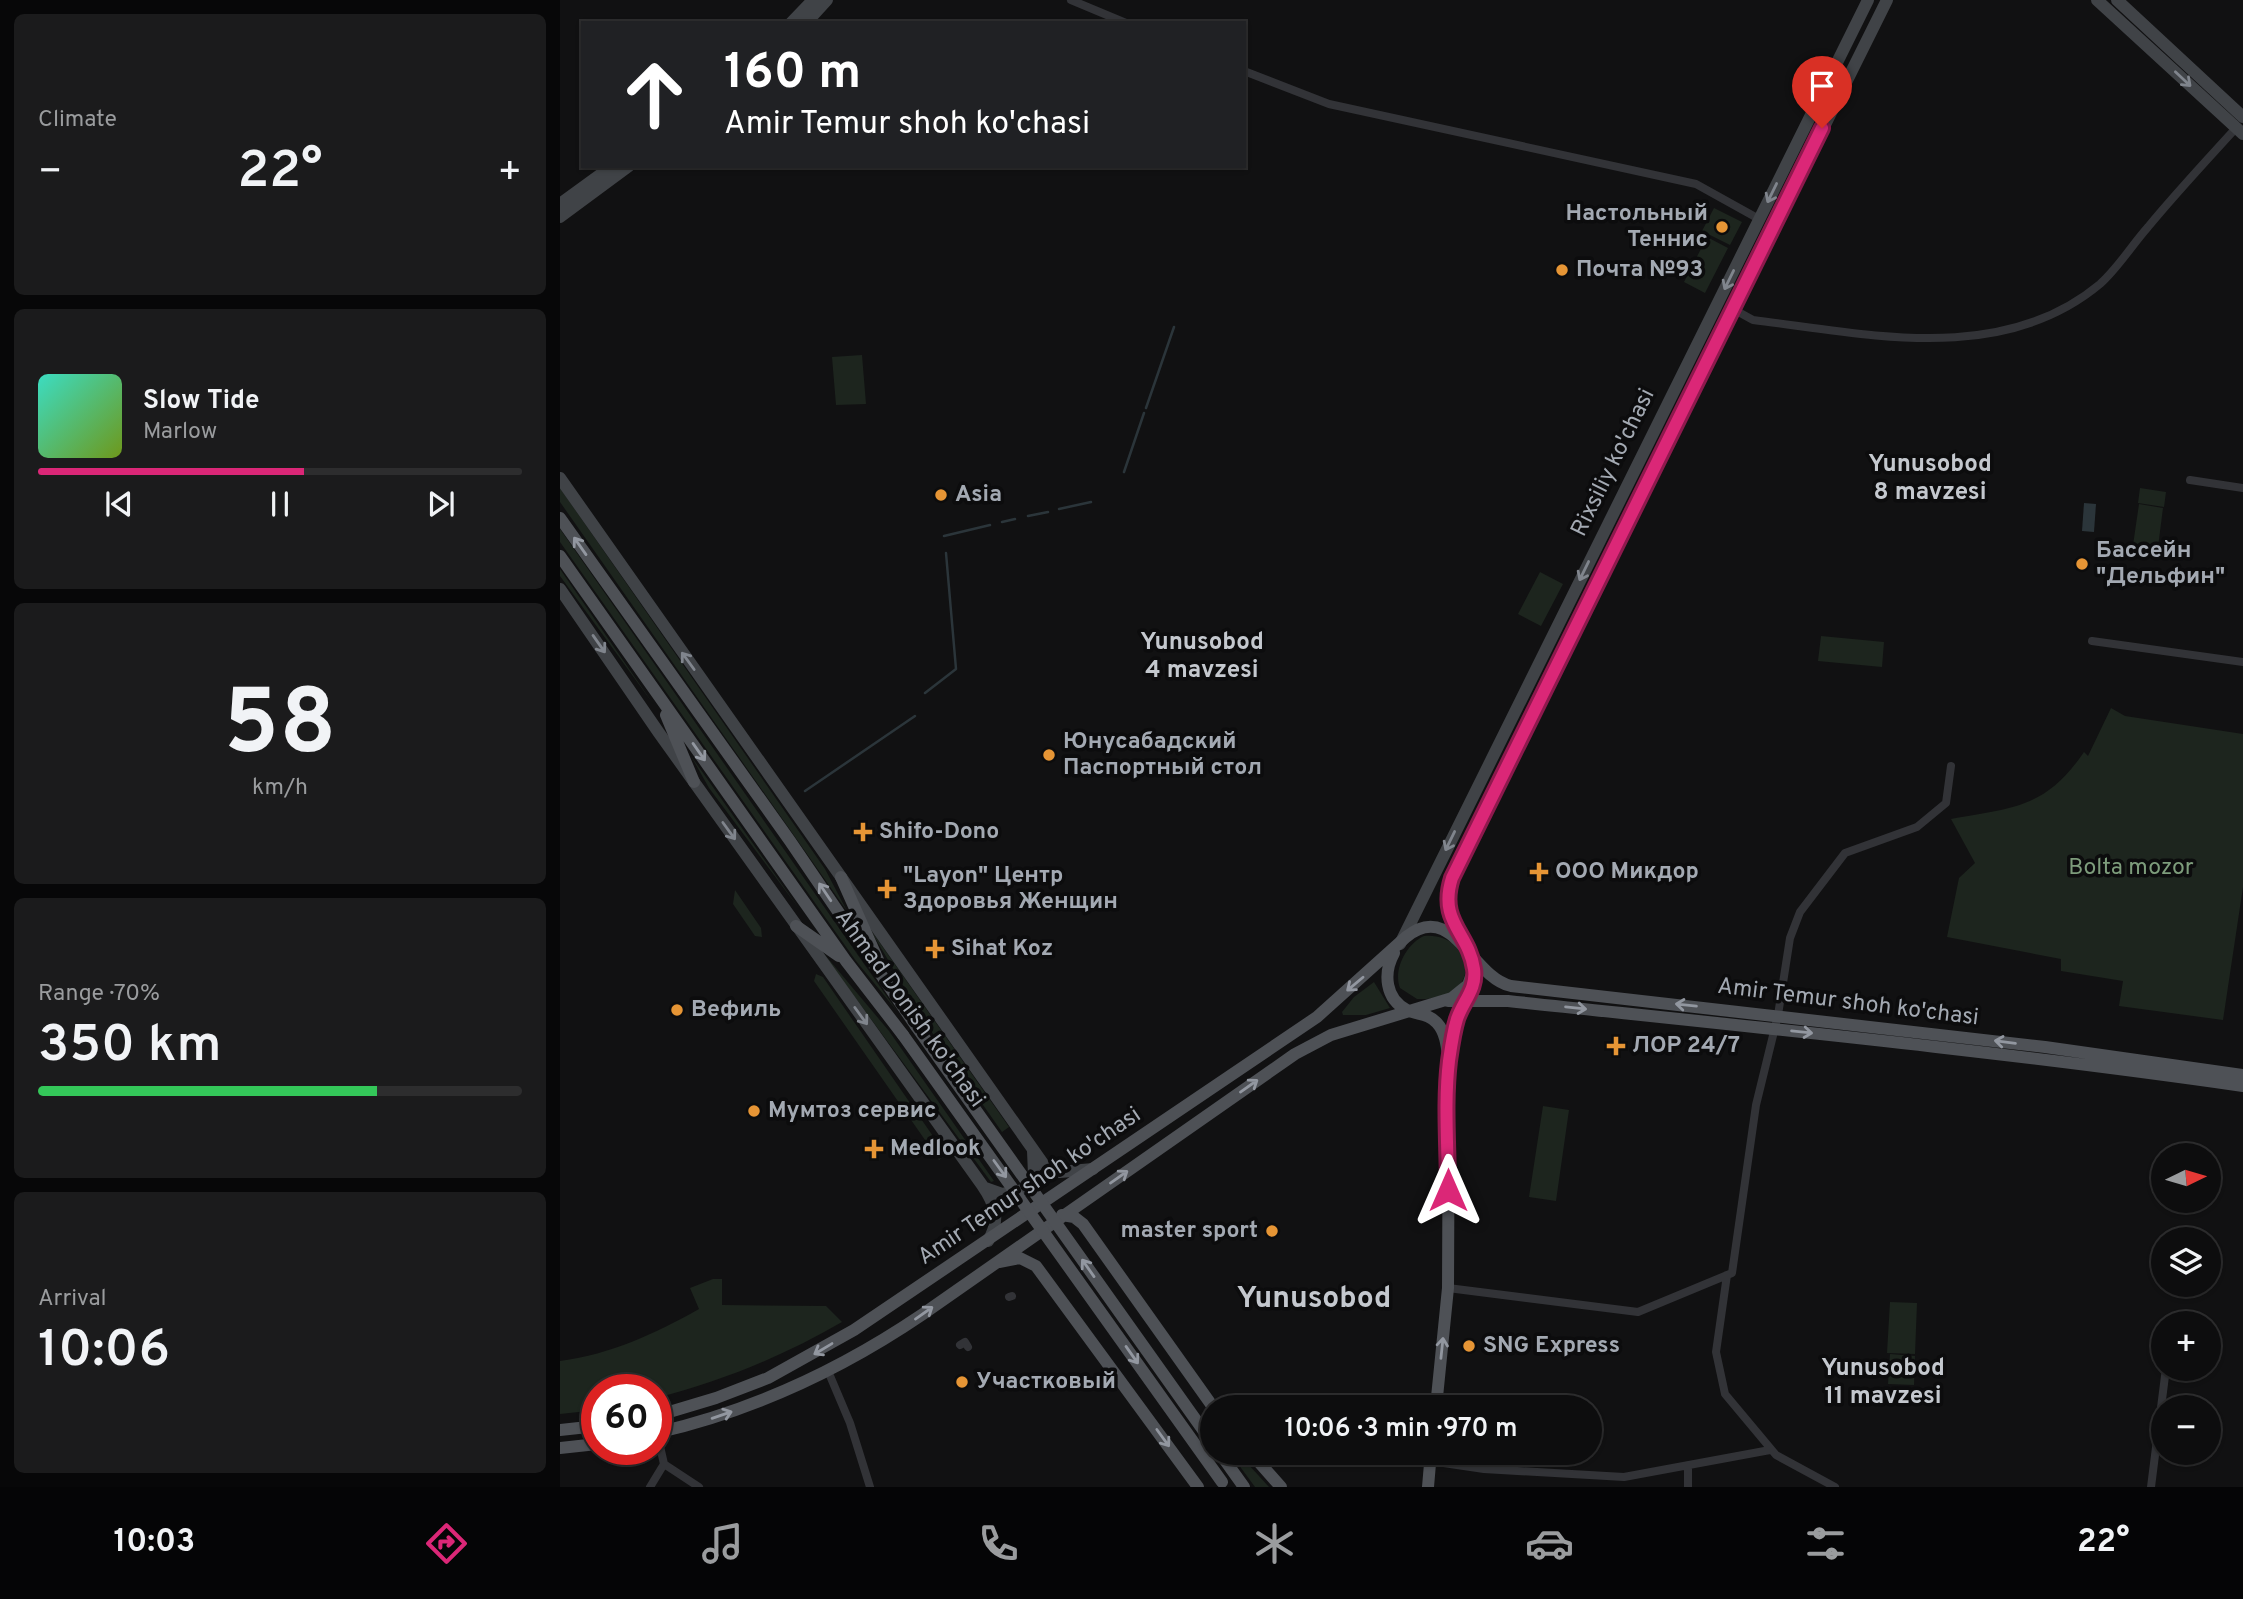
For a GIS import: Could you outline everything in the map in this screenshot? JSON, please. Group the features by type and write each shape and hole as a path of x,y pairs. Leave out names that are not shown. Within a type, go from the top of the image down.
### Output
{"main road":[{"path":"793,21 813,0"},
{"path":"808,21 827,0"},
{"name":"Rixsiliy ko'chasi","path":"1464,946 1450,911 1449,888 1487,804 1887,0"},
{"path":"2096,0 2161,50"},
{"path":"2117,0 2161,50 2241,126"},
{"path":"1866,4 1875,7 1878,16"},
{"name":"Rixsiliy ko'chasi","path":"1400,944 1866,4"},
{"path":"560,204 609,168"},
{"path":"560,217 626,168"},
{"path":"1692,354 1707,361"},
{"name":"Ahmad Donish ko'chasi","path":"560,478 1031,1146 1052,1170 1093,1169"},
{"name":"Ahmad Donish ko'chasi","path":"560,517 1200,1426"},
{"name":"Ahmad Donish ko'chasi","path":"560,556 846,961 903,1035 1223,1484"},
{"name":"Ahmad Donish ko'chasi","path":"560,589 694,782 982,1185 996,1211 995,1226 988,1241"},
{"path":"656,692 694,782"},
{"path":"1472,796 1478,804 1487,804"},
{"path":"841,877 890,989"},
{"path":"796,926 846,961"},
{"name":"Amir Temur shoh ko'chasi","path":"672,1411 716,1398 791,1367 854,1330 1317,1017 1414,931 1431,927 1450,933 1490,977 1511,986 2045,1047 2243,1075"},
{"path":"1400,944 1389,962 1388,985 1396,1000 1411,1012 1429,1016 1438,1024 1446,1041 1449,1064 1448,1288 1437,1395"},
{"path":"1449,1064 1457,1018 1473,986 1474,968 1464,946"},
{"name":"Amir Temur shoh ko'chasi","path":"1445,1001 1466,987 1474,968"},
{"name":"Amir Temur shoh ko'chasi","path":"672,1429 744,1408 828,1371 910,1323 1062,1215 1313,1044 1331,1035 1445,1001 1508,1000 2062,1060 2243,1086"},
{"path":"1163,1121 1170,1121 1175,1126 1174,1138"},
{"path":"982,1185 1002,1194 1024,1190 1035,1168 1031,1146"},
{"path":"1062,1215 1074,1217 1083,1224 1204,1395"},
{"path":"992,1264 1020,1258 1036,1266 1198,1487"},
{"path":"560,1430 581,1428"},
{"path":"560,1448 581,1446"},
{"path":"1228,1465 1244,1487"},
{"path":"1262,1465 1282,1487"},
{"path":"1428,1487 1430,1465"}],"street":[{"path":"1071,0 1121,21"},
{"path":"1246,72 1329,104 1696,184 1759,219"},
{"path":"1733,309 1753,320 1934,340 1978,336 2031,324 2065,308 2101,283 2241,126"},
{"path":"2190,480 2243,488"},
{"path":"2092,641 2243,662"},
{"path":"1448,1288 1638,1312 1732,1273 1756,1105 1778,1015 1790,938 1800,912 1845,853 1917,827 1947,803 1951,766"},
{"path":"1727,1275 1716,1352 1719,1377 1732,1404 1770,1450 1835,1487"},
{"path":"828,1371 850,1423 870,1487"},
{"path":"2151,1487 2164,1381"},
{"path":"1467,1465 1485,1469 1593,1476 1647,1475 1770,1450"},
{"path":"650,1487 663,1465"},
{"path":"666,1465 699,1487"},
{"path":"1688,1467 1688,1487"}],"green space":[{"name":"Настольный Теннис","path":"1714,208 1742,222 1730,245 1702,231"},
{"path":"1707,237 1728,248 1705,293 1684,282"},
{"path":"862,355 866,404 836,405 832,357"},
{"path":"560,488 825,869 847,911 560,502"},
{"path":"2140,488 2166,492 2164,507 2138,503"},
{"path":"2139,504 2163,508 2157,555 2132,552"},
{"path":"560,529 897,1011 856,961 560,542"},
{"path":"560,569 654,705 560,576"},
{"path":"1540,572 1563,584 1541,626 1518,614"},
{"path":"1821,636 1884,642 1882,667 1818,661"},
{"name":"Bolta mozor","path":"2111,708 2125,716 2243,734 2243,887 2223,1020 2119,1006 2123,981 2061,971 2061,959 1947,937 1959,878 1975,863 1951,819 2010,808 2042,795 2070,771 2084,752 2088,756"},
{"path":"691,756 800,910 709,788"},
{"path":"735,890 761,928 762,937 755,936 733,904"},
{"path":"868,926 1009,1127 1002,1132 924,1021"},
{"path":"1424,936 1441,938 1454,944 1466,967 1463,979 1455,989 1440,997 1417,999 1400,988 1398,973 1407,951"},
{"path":"815,943 889,1031 994,1181 991,1182"},
{"path":"816,974 823,977 946,1155 939,1160 814,981"},
{"path":"1374,982 1390,1008 1366,1015 1343,1015 1342,1012 1354,997"},
{"path":"1543,1106 1569,1110 1556,1201 1529,1197"},
{"path":"713,1279 722,1279 722,1305 826,1306 842,1322 775,1357 705,1384 672,1393 672,1374 581,1374 581,1412 560,1414 560,1361 615,1348 649,1335 699,1309 690,1288"},
{"path":"1890,1302 1917,1303 1915,1354 1887,1353"},
{"path":"1890,1354 1915,1356 1914,1385 1888,1384"},
{"path":"1239,1465 1249,1465 1269,1487 1255,1487"}],"shaded area":[{"path":"2084,503 2096,504 2094,532 2082,531"}],"waterway":[{"path":"1146,408 1174,327"},
{"path":"1124,472 1144,413"},
{"path":"1059,509 1091,502"},
{"path":"1028,516 1048,512"},
{"path":"1002,522 1015,519"},
{"path":"944,536 990,525"},
{"path":"925,693 956,669 946,553"},
{"path":"805,791 915,716"}],"place":[{"name":"Настольный Теннис","path":"1722,227"},
{"name":"Почта №93","path":"1562,270"},
{"name":"Asia","path":"941,495"},
{"name":"Бассейн \"Дельфин\"","path":"2082,564"},
{"name":"Юнусабадский Паспортный стол","path":"1049,755"},
{"name":"Shifo-Dono","path":"863,832"},
{"name":"ООО Микдор","path":"1539,872"},
{"name":"\"Layon\" Центр Здоровья Женщин","path":"887,889"},
{"name":"Sihat Koz","path":"935,949"},
{"name":"Вефиль","path":"677,1010"},
{"name":"ЛОР 24/7","path":"1616,1046"},
{"name":"Мумтоз сервис","path":"754,1111"},
{"name":"Medlook","path":"874,1149"},
{"name":"master sport","path":"1272,1231"},
{"name":"SNG Express","path":"1469,1346"},
{"name":"Участковый","path":"962,1382"}],"district":[{"name":"Yunusobod 8 mavzesi","path":"1930,479"},
{"name":"Yunusobod 4 mavzesi","path":"1202,657"},
{"name":"Yunusobod","path":"1314,1299"},
{"name":"Yunusobod 11 mavzesi","path":"1883,1383"}],"route":[{"path":"1448,1190 1449,1064 1457,1018 1474,983 1474,968 1455,929 1450,911 1448,894 1452,878 1822,128"}]}
